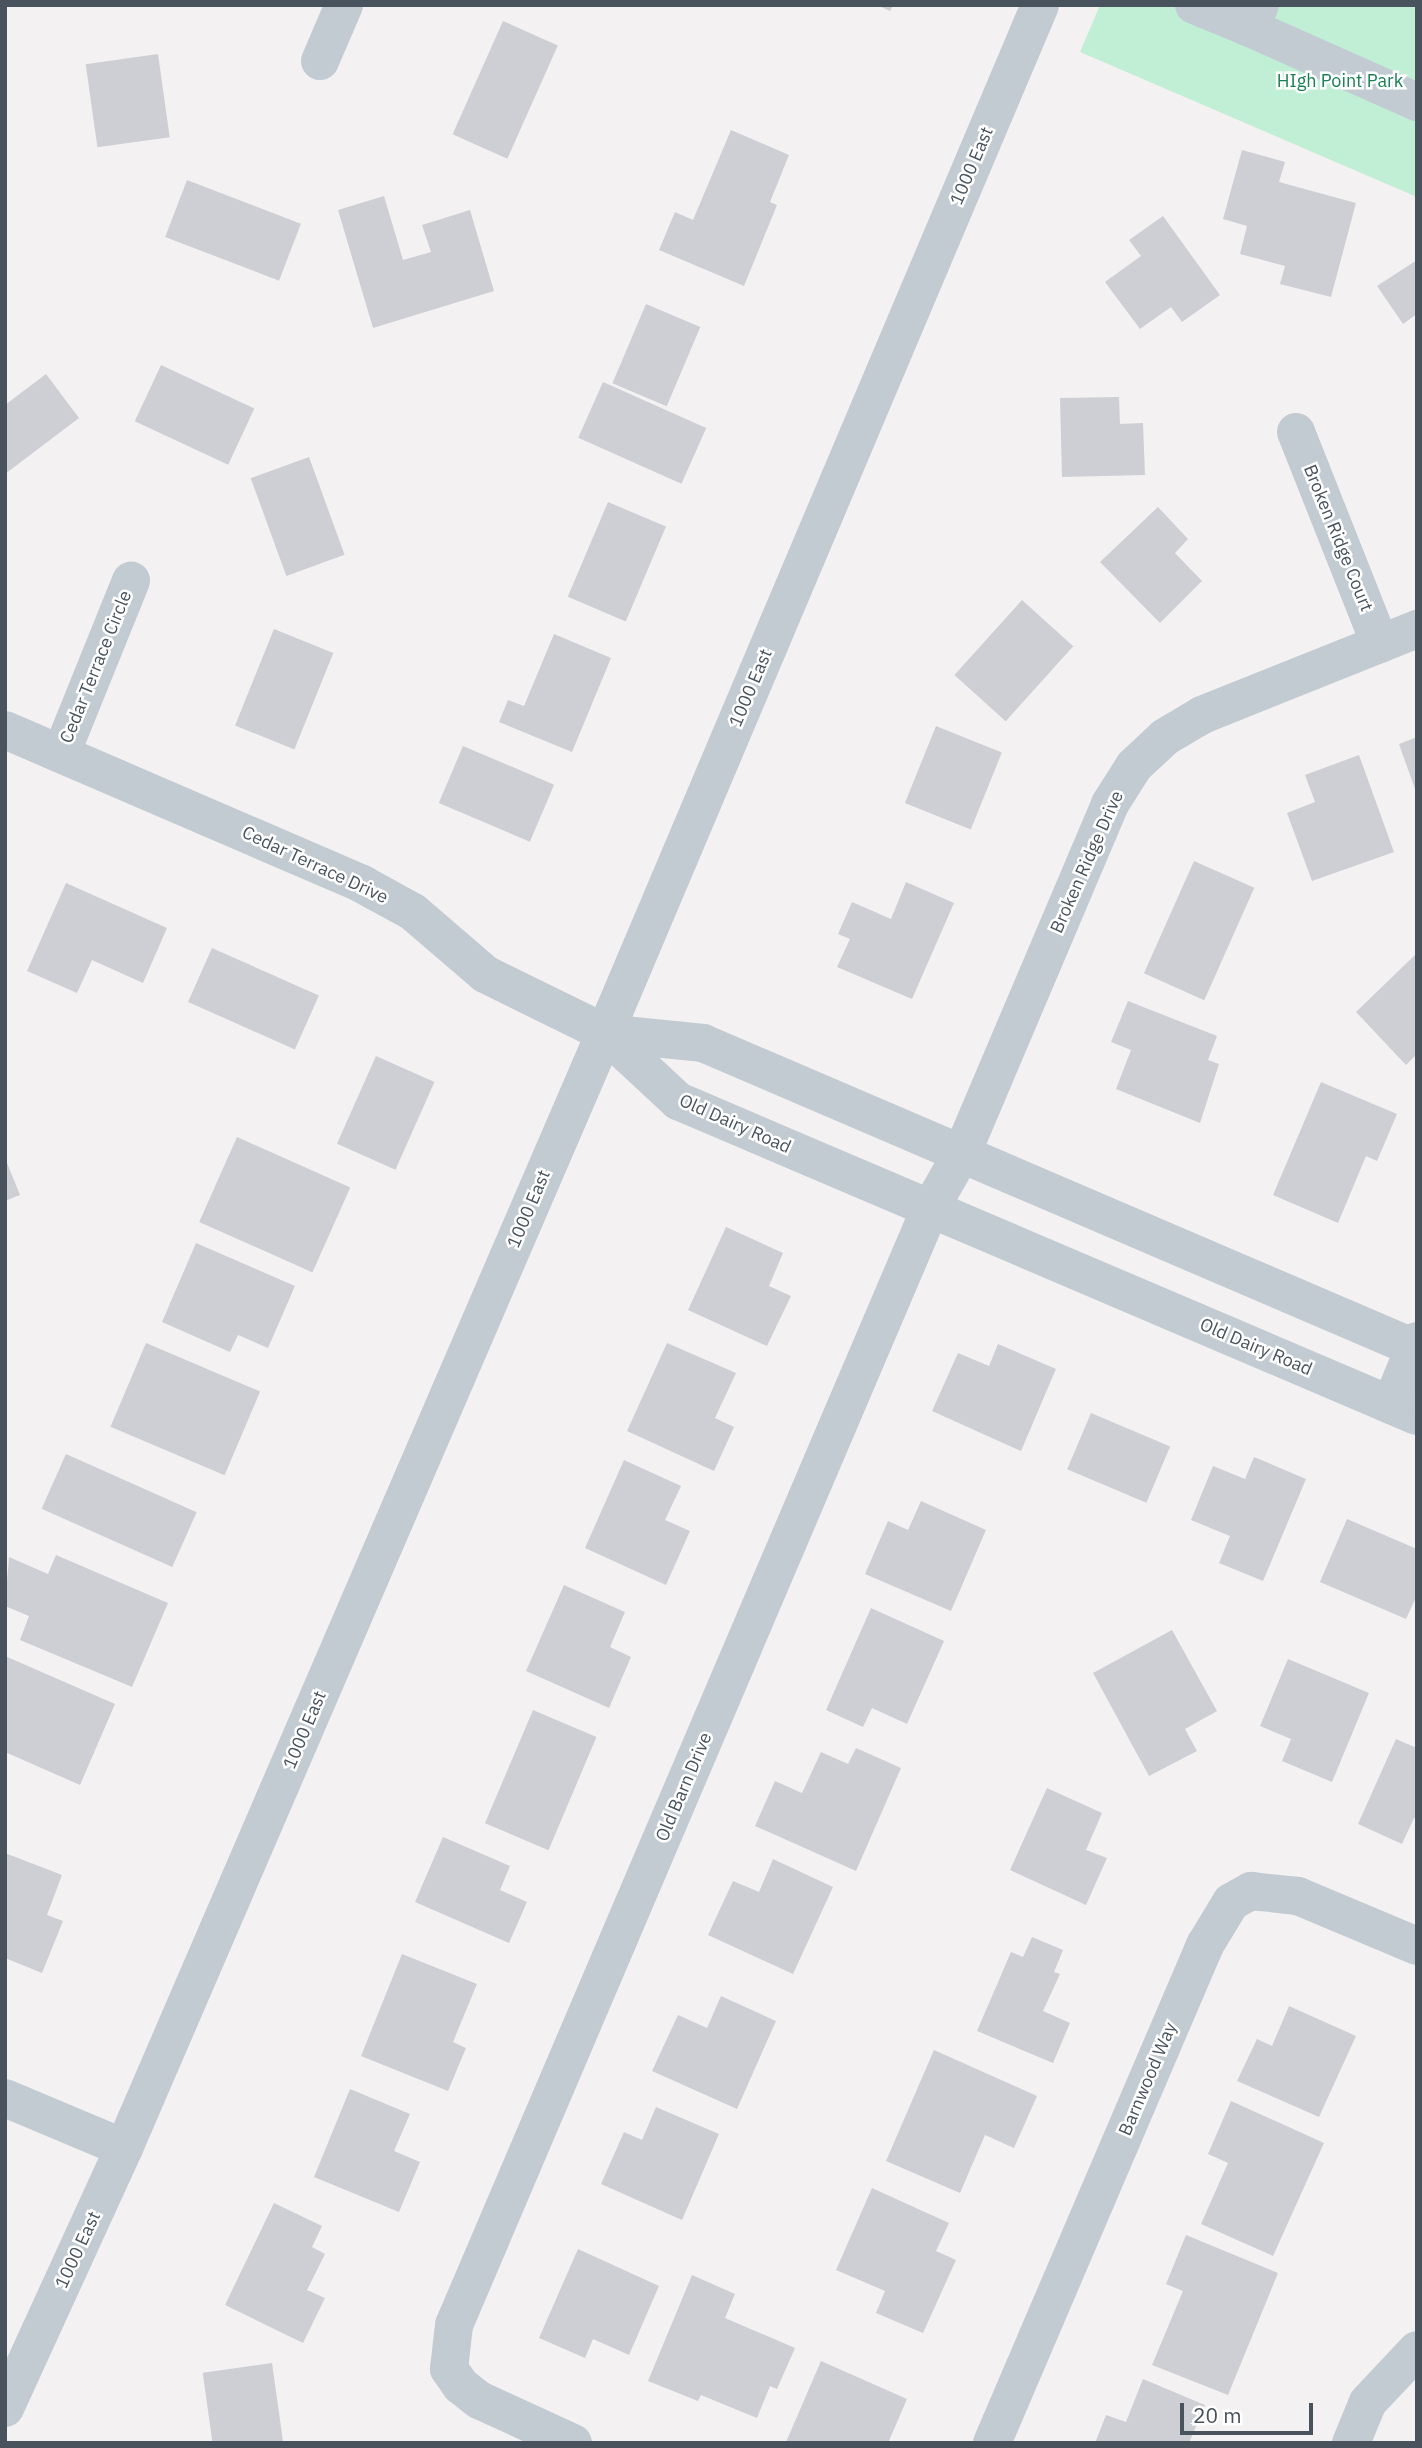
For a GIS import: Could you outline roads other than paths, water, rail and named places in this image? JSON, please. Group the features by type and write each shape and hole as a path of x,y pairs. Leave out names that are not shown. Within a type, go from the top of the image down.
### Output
{"street":[{"path":"320,61 344,5"},
{"name":"1000 East","path":"5,2408 124,2148 605,1033 1040,5"},
{"path":"1194,5 1255,17 1417,102"},
{"name":"Broken Ridge Court","path":"1296,432 1380,644"},
{"name":"Cedar Terrace Circle","path":"61,754 131,581"},
{"name":"Broken Ridge Drive","path":"930,1209 962,1153 1110,804 1134,766 1165,737 1202,715 1417,629"},
{"name":"Cedar Terrace Drive","path":"5,730 362,884 413,912 485,974 605,1033"},
{"path":"605,1033 703,1043 1416,1346 1404,1410"},
{"name":"Old Dairy Road","path":"605,1033 678,1101 1404,1410"},
{"name":"Old Barn Drive","path":"573,2443 479,2400 449,2369 454,2325 930,1209"},
{"name":"Barnwood Way","path":"992,2443 1205,1945 1231,1902 1251,1891 1298,1896 1417,1946"},
{"path":"5,2098 124,2148"},
{"path":"1350,2443 1368,2402 1417,2350"}],"park label":[{"name":"HIgh Point Park","path":"1340,81"}]}
